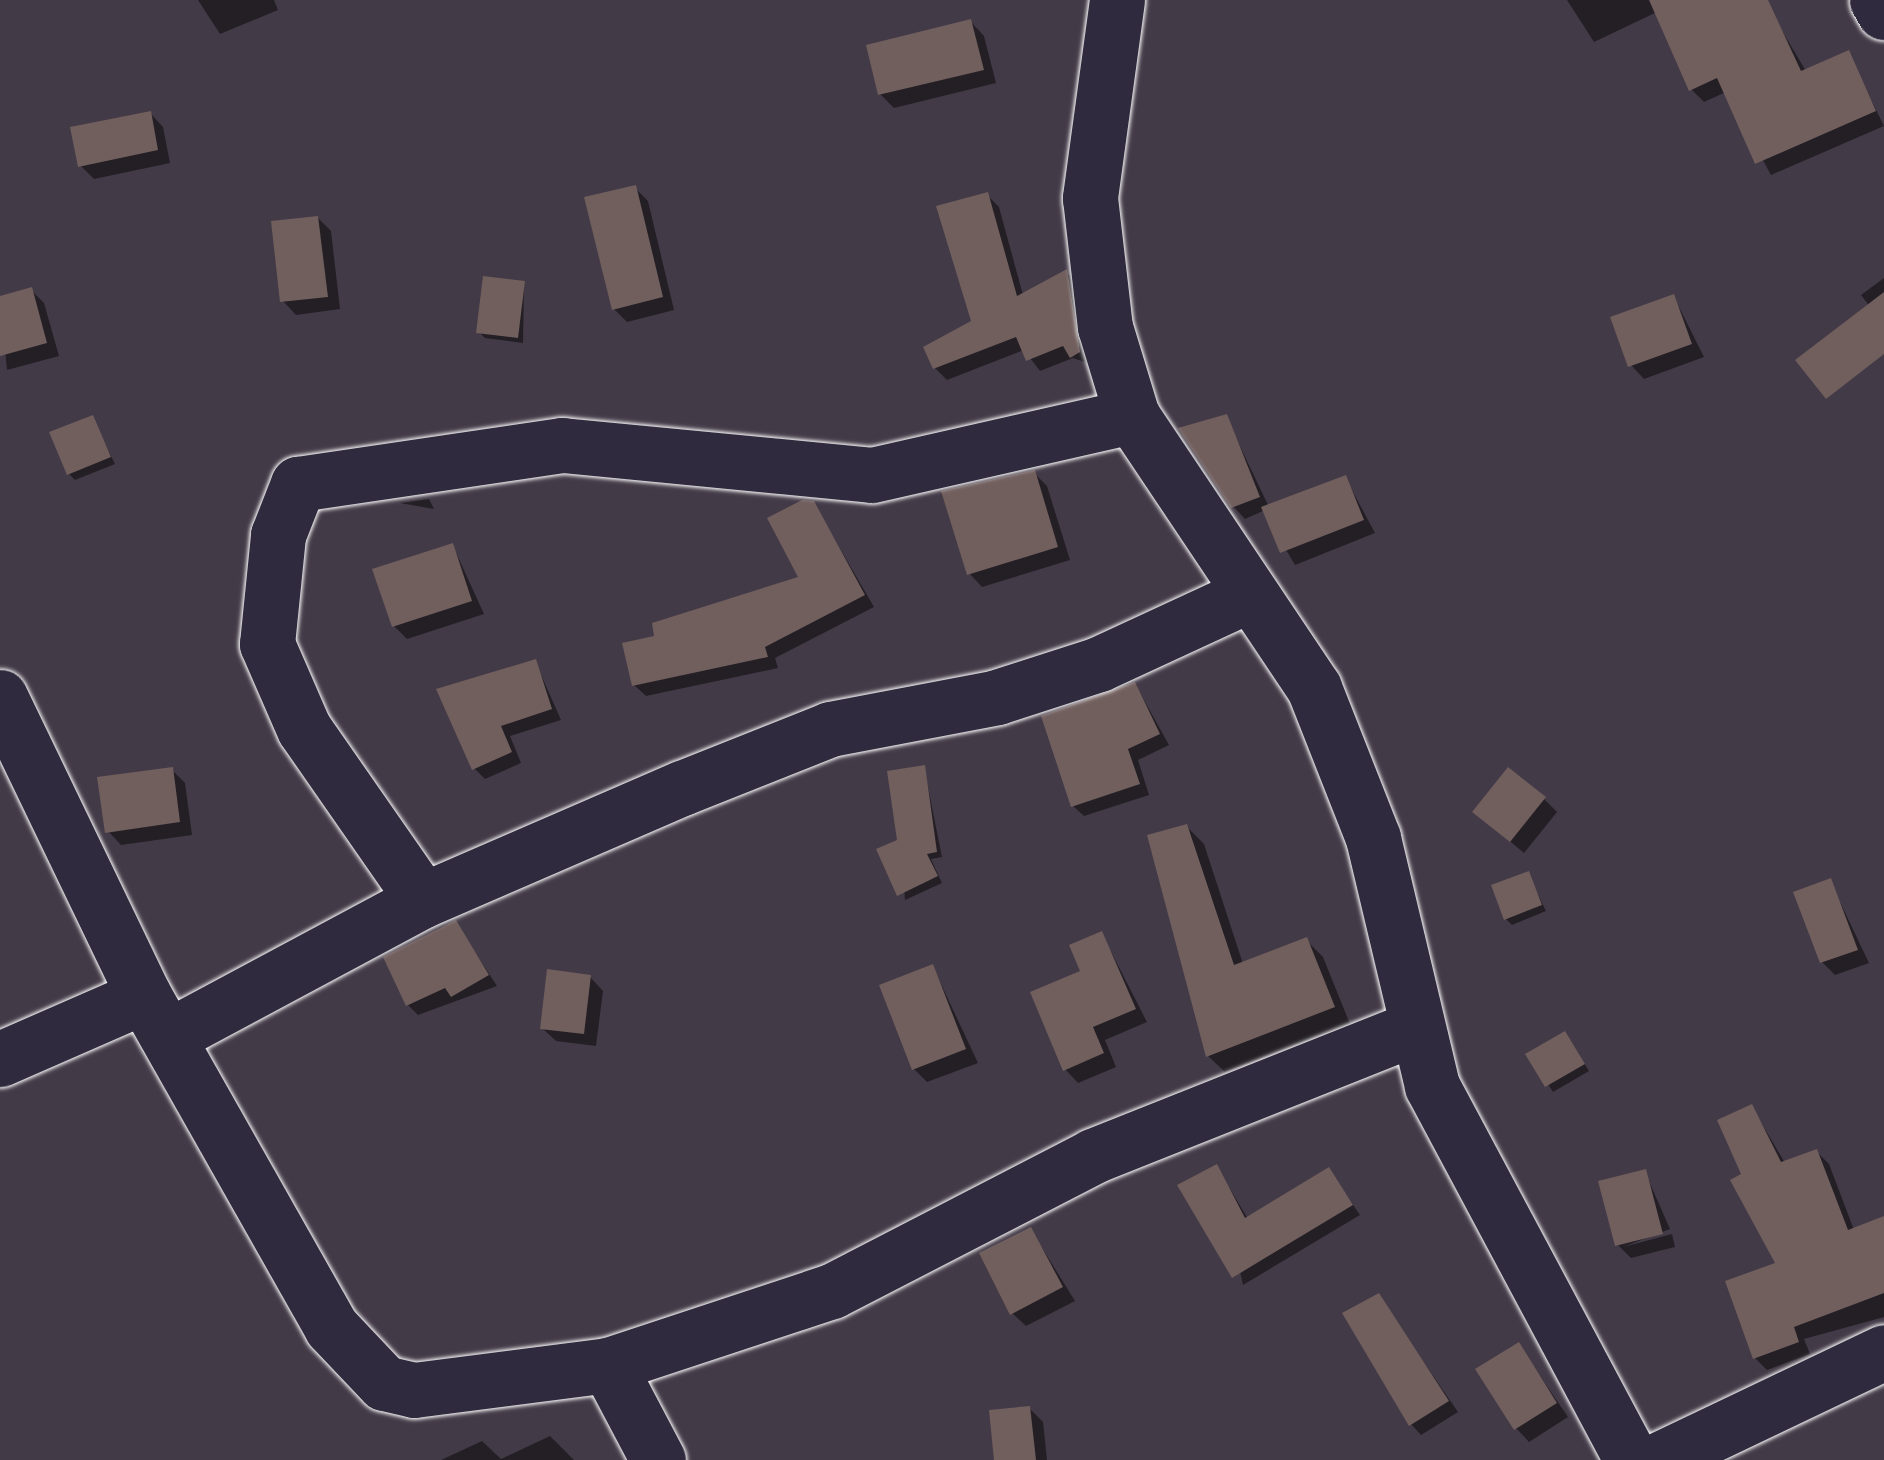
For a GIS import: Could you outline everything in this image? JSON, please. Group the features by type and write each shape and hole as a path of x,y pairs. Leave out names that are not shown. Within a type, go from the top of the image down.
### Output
{"street":[{"path":"1117,0 1090,198 1105,327 1132,416 1246,596 1314,688 1373,838 1412,1030 1466,1162 1632,1460"},
{"path":"1877,0 1884,12"},
{"path":"423,900 278,681 267,644 278,534 298,484 562,445 872,475 1132,416"},
{"path":"0,1059 157,1016 830,729 997,698 1099,664 1246,596"},
{"path":"0,697 157,1016 331,1327 384,1383 414,1390 608,1365 832,1291 1093,1156 1412,1030"},
{"path":"1658,1460 1884,1352"},
{"path":"608,1365 658,1460"}],"building":[{"path":"1649,0 1768,0 1801,71 1849,50 1876,111 1755,164 1717,78 1689,91"},
{"path":"971,19 984,70 878,95 866,45"},
{"path":"151,111 158,150 78,167 70,127"},
{"path":"636,185 663,297 612,310 584,197"},
{"path":"988,192 1017,296 1067,269 1080,352 1070,358 1063,346 1026,361 1016,337 933,369 923,347 971,321 936,206"},
{"path":"318,216 328,297 280,302 271,221"},
{"path":"483,276 525,281 518,338 476,333"},
{"path":"32,287 47,343 0,356 0,296"},
{"path":"1884,292 1884,354 1826,399 1795,360"},
{"path":"1674,294 1692,344 1628,367 1610,317"},
{"path":"1227,414 1260,497 1231,508 1178,428"},
{"path":"93,415 111,457 67,475 49,432"},
{"path":"1035,470 1058,547 967,575 941,491"},
{"path":"1346,475 1364,520 1280,553 1261,507"},
{"path":"802,500 814,501 865,595 765,647 768,657 632,686 622,643 654,636 652,623 798,577 767,518"},
{"path":"453,543 472,601 392,627 372,569"},
{"path":"536,659 552,709 501,726 512,752 472,770 436,689"},
{"path":"1135,682 1160,734 1128,749 1140,784 1071,807 1041,716"},
{"path":"925,765 937,852 927,854 938,876 897,896 876,849 897,840 887,771"},
{"path":"173,767 180,822 105,833 97,777"},
{"path":"1508,767 1546,797 1510,842 1472,812"},
{"path":"1187,824 1234,965 1307,937 1335,1007 1206,1057 1147,835"},
{"path":"1529,871 1542,905 1504,920 1491,885"},
{"path":"1831,878 1858,950 1820,963 1793,892"},
{"path":"456,920 489,975 451,997 445,988 406,1006 383,957"},
{"path":"1102,931 1136,1009 1093,1027 1104,1053 1063,1071 1030,992 1080,971 1069,945"},
{"path":"933,964 966,1049 912,1070 879,985"},
{"path":"547,969 591,975 584,1034 540,1029"},
{"path":"1565,1031 1585,1064 1545,1087 1525,1054"},
{"path":"1752,1104 1781,1162 1817,1149 1848,1230 1884,1216 1884,1293 1794,1327 1799,1342 1753,1359 1725,1281 1775,1263 1730,1180 1741,1174 1717,1120"},
{"path":"1217,1164 1245,1218 1329,1167 1353,1205 1232,1278 1177,1185"},
{"path":"1646,1169 1663,1234 1615,1246 1598,1181"},
{"path":"1031,1227 1063,1287 1010,1315 979,1253"},
{"path":"1379,1293 1449,1401 1409,1426 1342,1313"},
{"path":"1519,1342 1557,1403 1514,1430 1475,1369"},
{"path":"1030,1406 1036,1460 994,1460 989,1410"}]}
